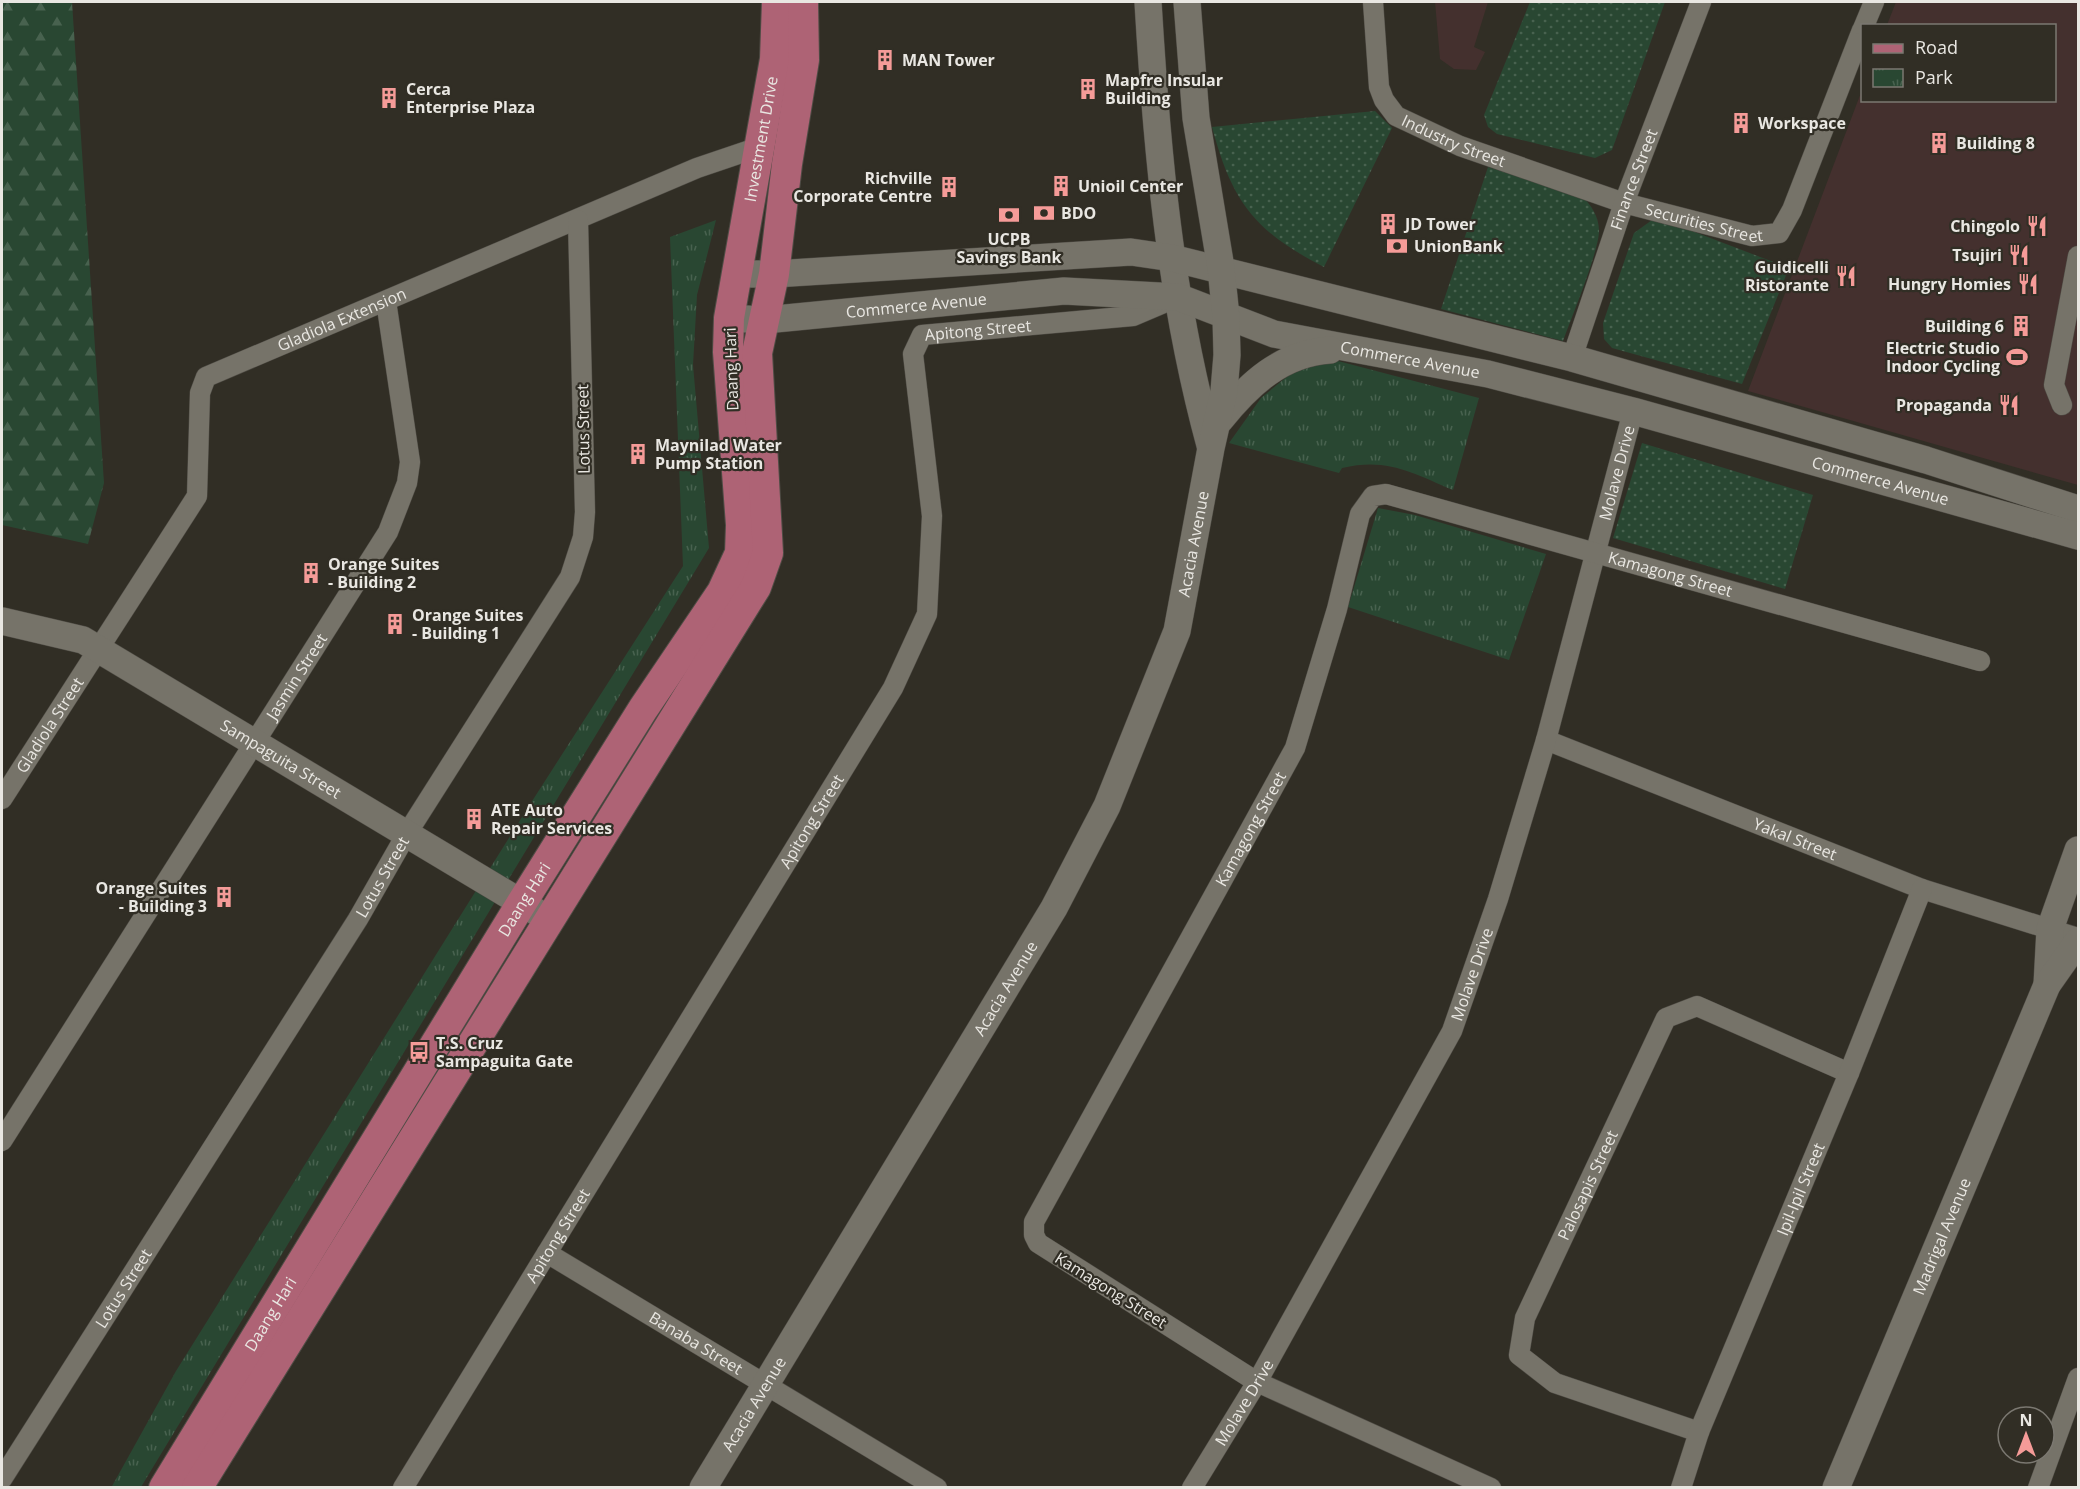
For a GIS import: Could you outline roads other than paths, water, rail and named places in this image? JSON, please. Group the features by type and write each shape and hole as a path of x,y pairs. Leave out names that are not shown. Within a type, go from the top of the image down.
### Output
{"main road":[{"name":"Investment Drive","path":"736,274 775,59 777,2"},
{"name":"Investment Drive","path":"774,274 786,164 804,60 803,2"},
{"name":"Acacia Avenue","path":"1148,2 1155,121 1184,341 1214,435"},
{"name":"Acacia Avenue","path":"703,1488 1054,908 1107,806 1177,631 1224,391 1226,317 1221,268 1196,118 1187,2"},
{"name":"Commerce Avenue","path":"736,274 774,274 1131,252 1172,258 1221,268 1287,288 1572,358 1926,460 2079,508"},
{"name":"Daang Hari","path":"164,1488 643,709 722,592 740,553 741,525 728,352 729,318 736,274"},
{"name":"Daang Hari","path":"197,1488 759,579 768,553 757,353 774,274"},
{"name":"Commerce Avenue","path":"729,318 765,321 1064,291 1178,297 1274,334 1488,374 1633,411 2079,536"},
{"path":"1214,435 1240,394 1272,369 1316,351 1347,348"},
{"name":"Sampaguita Street","path":"2,621 67,635 98,649 550,920"},
{"name":"Madrigal Avenue","path":"2047,985 2050,929 2079,850"},
{"name":"Madrigal Avenue","path":"1836,1488 2047,985 2079,939"}],"street":[{"name":"Industry Street","path":"1373,2 1379,87 1384,100 1396,116 1460,146 1624,203"},
{"name":"Finance Street","path":"1572,358 1624,203 1701,2"},
{"path":"1865,24 1874,2"},
{"name":"Securities Street","path":"1624,203 1752,236 1779,233 1792,210 1861,35"},
{"name":"Gladiola Extension","path":"98,649 197,496 200,393 206,377 697,168 759,147"},
{"name":"Lotus Street","path":"2,1479 358,919 405,835 570,577 577,559 585,512 579,220"},
{"path":"2062,405 2054,385 2079,256"},
{"name":"Apitong Street","path":"403,1488 893,687 927,614 932,516 913,354 922,335 1133,316 1178,297"},
{"name":"Jasmin Street","path":"2,1141 388,532 408,483 410,462 386,301"},
{"name":"Molave Drive","path":"1192,1488 1257,1382 1452,1031 1498,899 1545,740 1633,411"},
{"name":"Kamagong Street","path":"1491,1488 1257,1382 1038,1243 1034,1235 1034,1222 1295,748 1337,609 1360,514 1373,496 1386,494 1980,661"},
{"name":"Gladiola Street","path":"2,799 98,649"},
{"name":"Yakal Street","path":"1545,740 1922,889 2079,939"},
{"name":"Ipil-Ipil Street","path":"1681,1488 1700,1432 1849,1073 1922,889"},
{"name":"Palosapis Street","path":"1700,1432 1555,1383 1519,1355 1525,1318 1666,1018 1697,1006 1849,1073"},
{"name":"Banaba Street","path":"547,1253 937,1488"},
{"path":"2038,1488 2079,1378"}],"place":[{"name":"MAN Tower","path":"885,60"},
{"name":"Mapfre Insular Building","path":"1088,89"},
{"name":"Cerca Enterprise Plaza","path":"389,98"},
{"name":"Workspace","path":"1741,123"},
{"name":"Building 8","path":"1939,143"},
{"name":"Unioil Center","path":"1061,186"},
{"name":"Richville Corporate Centre","path":"949,187"},
{"name":"BDO","path":"1044,213"},
{"name":"UCPB Savings Bank","path":"1009,215"},
{"name":"JD Tower","path":"1388,224"},
{"name":"Chingolo","path":"2037,226"},
{"name":"UnionBank","path":"1397,246"},
{"name":"Tsujiri","path":"2019,255"},
{"name":"Guidicelli Ristorante","path":"1846,276"},
{"name":"Hungry Homies","path":"2028,284"},
{"name":"Building 6","path":"2021,326"},
{"name":"Electric Studio Indoor Cycling","path":"2017,357"},
{"name":"Propaganda","path":"2009,405"},
{"name":"Maynilad Water Pump Station","path":"638,454"},
{"name":"Orange Suites - Building 2","path":"311,573"},
{"name":"Orange Suites - Building 1","path":"395,624"},
{"name":"ATE Auto Repair Services","path":"474,819"},
{"name":"Orange Suites - Building 3","path":"224,897"},
{"name":"T.S. Cruz Sampaguita Gate","path":"419,1052"}]}
